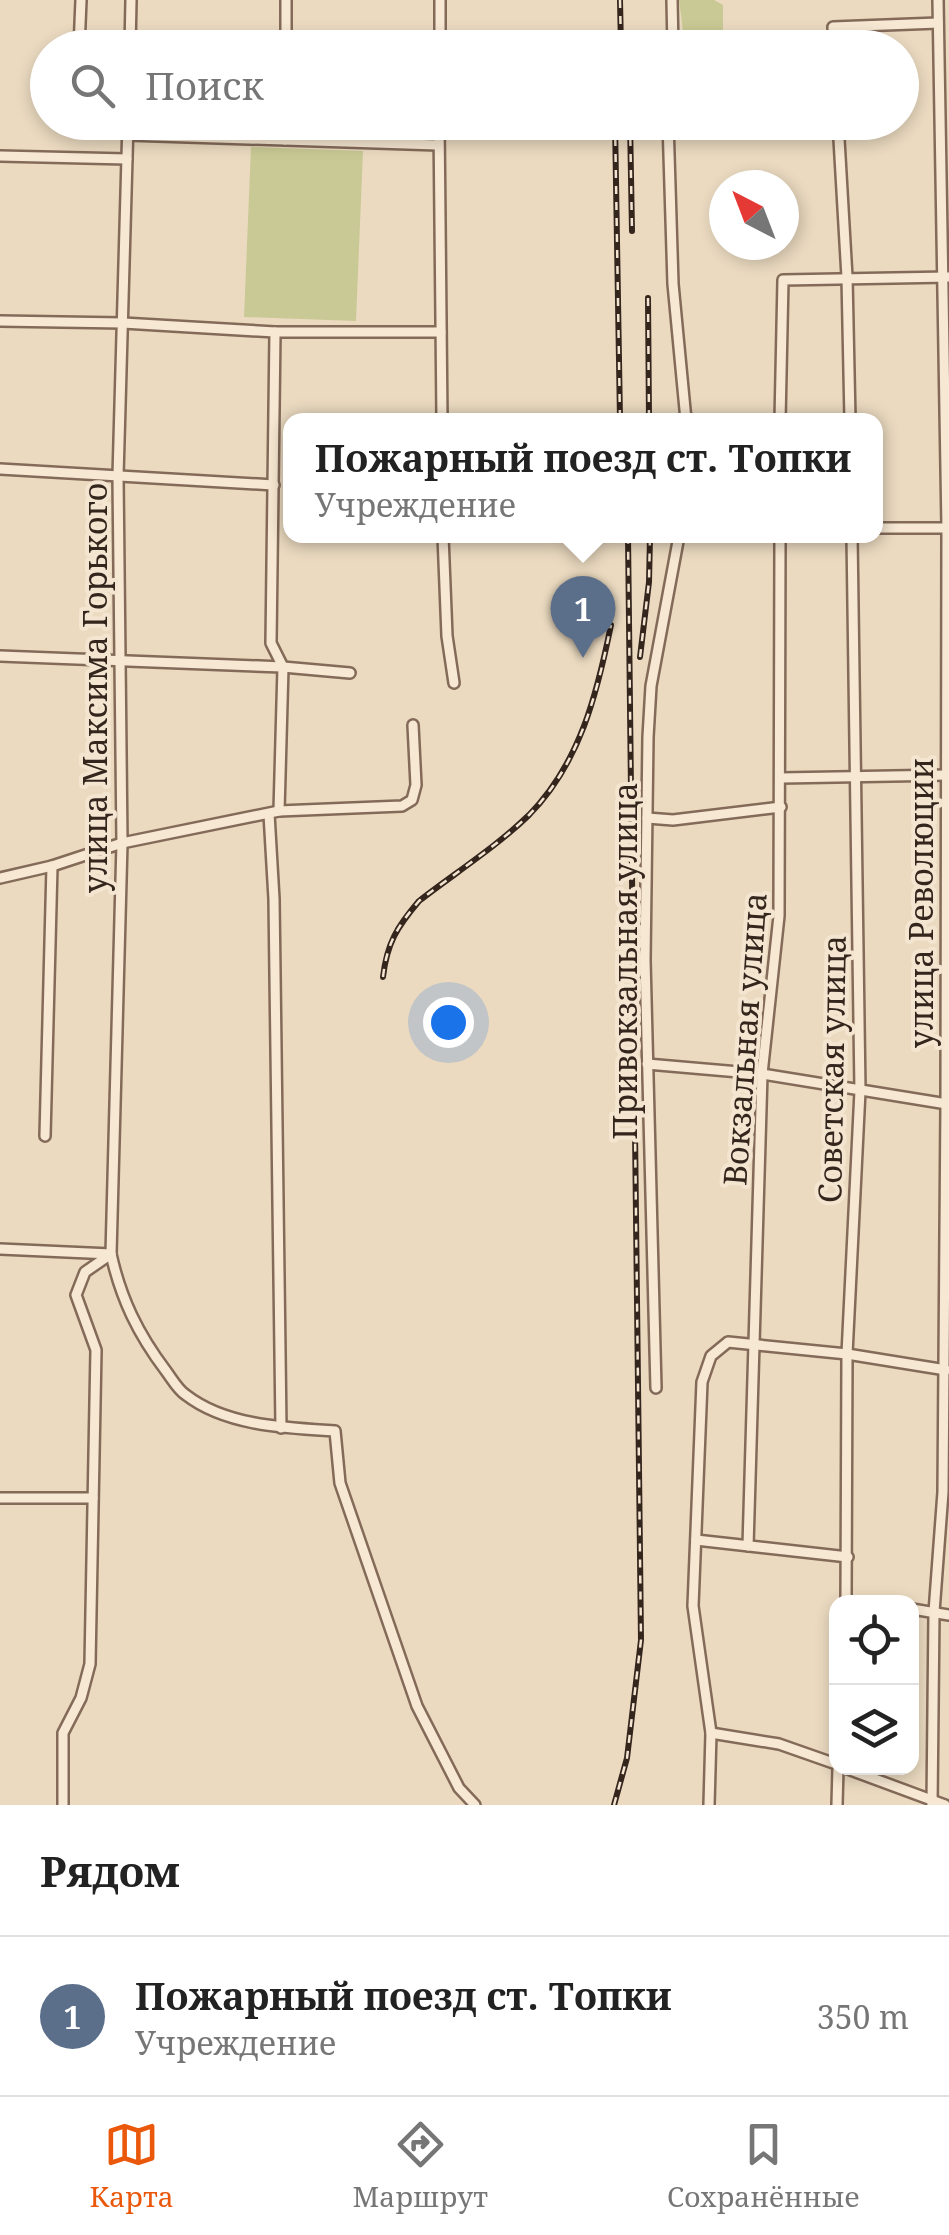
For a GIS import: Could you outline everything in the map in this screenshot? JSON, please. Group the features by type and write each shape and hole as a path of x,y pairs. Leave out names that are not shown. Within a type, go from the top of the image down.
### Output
{"street":[{"path":"80,30 82,0"},
{"path":"130,30 131,0"},
{"path":"286,0 286,30"},
{"path":"440,0 440,30"},
{"path":"672,0 673,30"},
{"name":"улица Революции","path":"932,1802 934,1612 943,1492 946,1370 947,1104 948,528 938,0"},
{"path":"832,30 832,27 938,23"},
{"name":"улица Максима Горького","path":"128,140 118,476 122,843 110,1254 120,1295 146,1344 184,1395 226,1415 281,1428 335,1431 340,1483 417,1706 459,1788 475,1805"},
{"path":"285,140 438,145"},
{"path":"438,140 442,413"},
{"path":"669,140 673,284 685,413"},
{"path":"839,140 850,413"},
{"path":"0,156 127,160"},
{"path":"780,413 783,280 945,277"},
{"path":"0,321 123,322 275,332 441,332"},
{"path":"275,332 271,643 283,667 274,813 281,1428"},
{"path":"0,469 274,485"},
{"path":"883,528 948,528"},
{"path":"443,543 447,636 454,683"},
{"name":"Привокзальная улица","path":"656,1388 647,1064 647,818 651,686 678,543"},
{"name":"Вокзальная улица","path":"748,1546 762,1074 779,916 780,543"},
{"name":"Советская улица","path":"846,1595 847,1354 860,1091 852,543"},
{"path":"0,656 350,672"},
{"path":"0,878 122,843 274,813 402,806 412,800 416,785 414,725"},
{"path":"781,778 947,775"},
{"path":"647,818 673,820 780,807"},
{"path":"45,1136 52,866"},
{"path":"647,1064 762,1074 947,1104"},
{"path":"0,1250 110,1254"},
{"path":"63,1805 63,1733 80,1698 90,1664 96,1350 76,1295 85,1272 110,1254"},
{"path":"709,1805 712,1733 694,1606 702,1382 711,1356 728,1342 847,1354 946,1370"},
{"path":"0,1498 92,1498"},
{"path":"696,1540 848,1556"},
{"path":"919,1610 949,1615"},
{"path":"712,1733 779,1744 829,1762"},
{"path":"837,1805 839,1775"},
{"path":"863,1775 945,1805"}],"green space":[{"path":"679,0 714,0 723,5 723,30 683,30"},
{"path":"251,147 363,151 356,321 244,317"}],"railway":[{"path":"620,0 621,30"},
{"path":"615,140 620,413"},
{"path":"630,140 632,231"},
{"path":"648,298 649,413"},
{"path":"614,1805 627,1758 641,1640 628,543"},
{"path":"640,657 650,543"},
{"path":"383,977 394,936 419,901 516,827 547,795 584,726 611,625"}],"place":[{"name":"Пожарный поезд ст. Топки","path":"583,658"}]}
